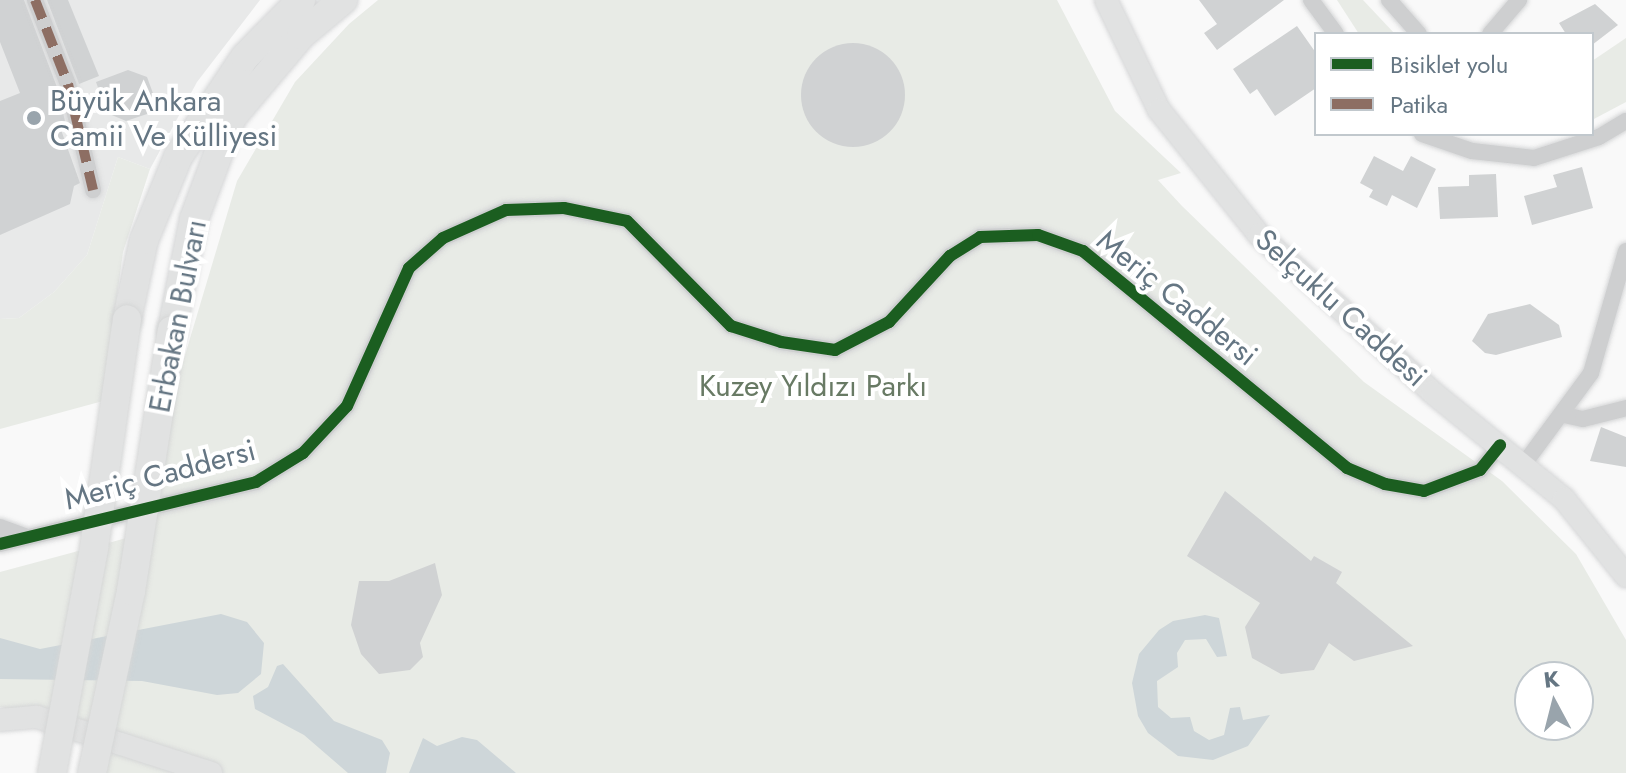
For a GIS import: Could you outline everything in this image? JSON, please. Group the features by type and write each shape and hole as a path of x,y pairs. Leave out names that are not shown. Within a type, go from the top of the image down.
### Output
{"highway":[{"name":"Erbakan Bulvarı","path":"52,773 94,548 127,319 144,240 178,157 245,57 301,0"},
{"name":"Erbakan Bulvarı","path":"92,773 131,591 172,330 194,219 232,117 301,35 343,0"}],"street":[{"path":"35,0 68,84 93,190"},
{"name":"Selçuklu Caddesi","path":"1106,0 1159,110 1259,235 1325,299 1564,499 1626,576"},
{"path":"1311,0 1335,32"},
{"path":"1389,0 1417,32"},
{"path":"1492,32 1519,0"},
{"path":"1428,136 1472,151 1534,158 1599,137 1626,121"},
{"name":"Meriç Caddersi","path":"0,544 256,482 303,453 347,406 409,268 443,238 506,210 564,208 627,221 731,326 781,342 835,350 889,322 950,256 980,237 1038,235 1083,251 1347,468 1385,484 1424,491 1480,470 1500,445"},
{"path":"1524,464 1564,415 1599,355 1626,251"},
{"path":"1564,415 1583,419 1626,408"},
{"path":"0,527 27,537"},
{"path":"0,720 37,717 211,773"}],"shaded area":[{"path":"0,0 260,0 197,82 150,169 118,157 87,255 54,292 19,318 0,319"},
{"path":"221,614 247,622 264,643 261,674 238,693 217,695 142,681 0,679 0,638 40,649"},
{"path":"1205,615 1219,618 1227,656 1217,657 1206,639 1185,640 1177,653 1178,667 1157,681 1158,707 1171,718 1190,717 1194,731 1209,740 1224,735 1230,708 1240,707 1243,720 1270,715 1248,746 1213,760 1178,756 1148,733 1138,716 1132,683 1139,654 1159,630 1173,621"},
{"path":"283,664 334,721 382,740 390,753 386,773 348,773 304,735 255,709 253,696 268,687 277,666"},
{"path":"462,737 477,740 516,773 409,773 423,738 437,746"}],"green space":[{"name":"Kuzey Yıldızı Parkı","path":"378,0 1057,0 1115,111 1181,173 1158,180 1182,206 1364,382 1502,481 1576,554 1626,640 1626,773 101,773 112,727 0,707 0,572 149,532 160,439 237,181 295,82 349,24"},
{"path":"1337,0 1363,0 1393,32 1358,32"},
{"path":"1626,38 1626,102 1594,119 1594,60"},
{"path":"118,157 150,169 123,252 103,401 0,429 0,319 19,318 54,292 87,255"}],"building":[{"name":"Büyük Ankara Camii Ve Külliyesi","path":"0,0 24,0 57,87 65,121 60,127 80,183 74,186 70,204 0,235 0,101 20,93 0,42"},
{"path":"47,0 68,0 99,76 79,84"},
{"path":"1199,0 1284,0 1217,50 1204,33 1217,24"},
{"path":"1595,4 1618,25 1594,43 1594,32 1565,32 1559,23"},
{"path":"1297,26 1314,50 1314,89 1275,116 1257,89 1250,94 1233,69"},
{"path":"853,43 873,47 896,66 905,95 901,115 882,138 853,147 833,143 810,124 801,95 805,75 824,52"},
{"path":"128,70 147,77 154,96 147,114 126,121 107,113 96,82"},
{"path":"1374,156 1403,171 1411,156 1436,169 1417,208 1392,195 1387,206 1369,197 1373,190 1360,183"},
{"path":"1582,167 1593,208 1532,225 1524,196 1557,187 1553,175"},
{"path":"1496,174 1498,217 1440,219 1438,187 1469,186 1469,175"},
{"path":"1530,304 1559,325 1562,337 1496,355 1485,353 1472,341 1488,314"},
{"path":"1601,427 1626,437 1626,467 1590,461"},
{"path":"1225,491 1311,561 1314,556 1342,572 1336,583 1413,646 1354,661 1329,643 1314,670 1281,674 1252,658 1245,627 1260,603 1187,556"},
{"path":"435,563 442,595 420,643 423,657 410,670 379,674 361,654 351,625 359,581 389,581"}],"marked path":[{"path":"35,0 68,84 93,190"}],"cycle path":[{"path":"0,544 256,482 303,453 347,406 409,268 443,238 506,210 564,208 627,221 731,326 781,342 835,350 889,322 950,256 980,237 1038,235 1083,251 1347,468 1385,484 1424,491 1480,470 1500,445"}],"place":[{"name":"Büyük Ankara Camii Ve Külliyesi","path":"34,118"}]}
